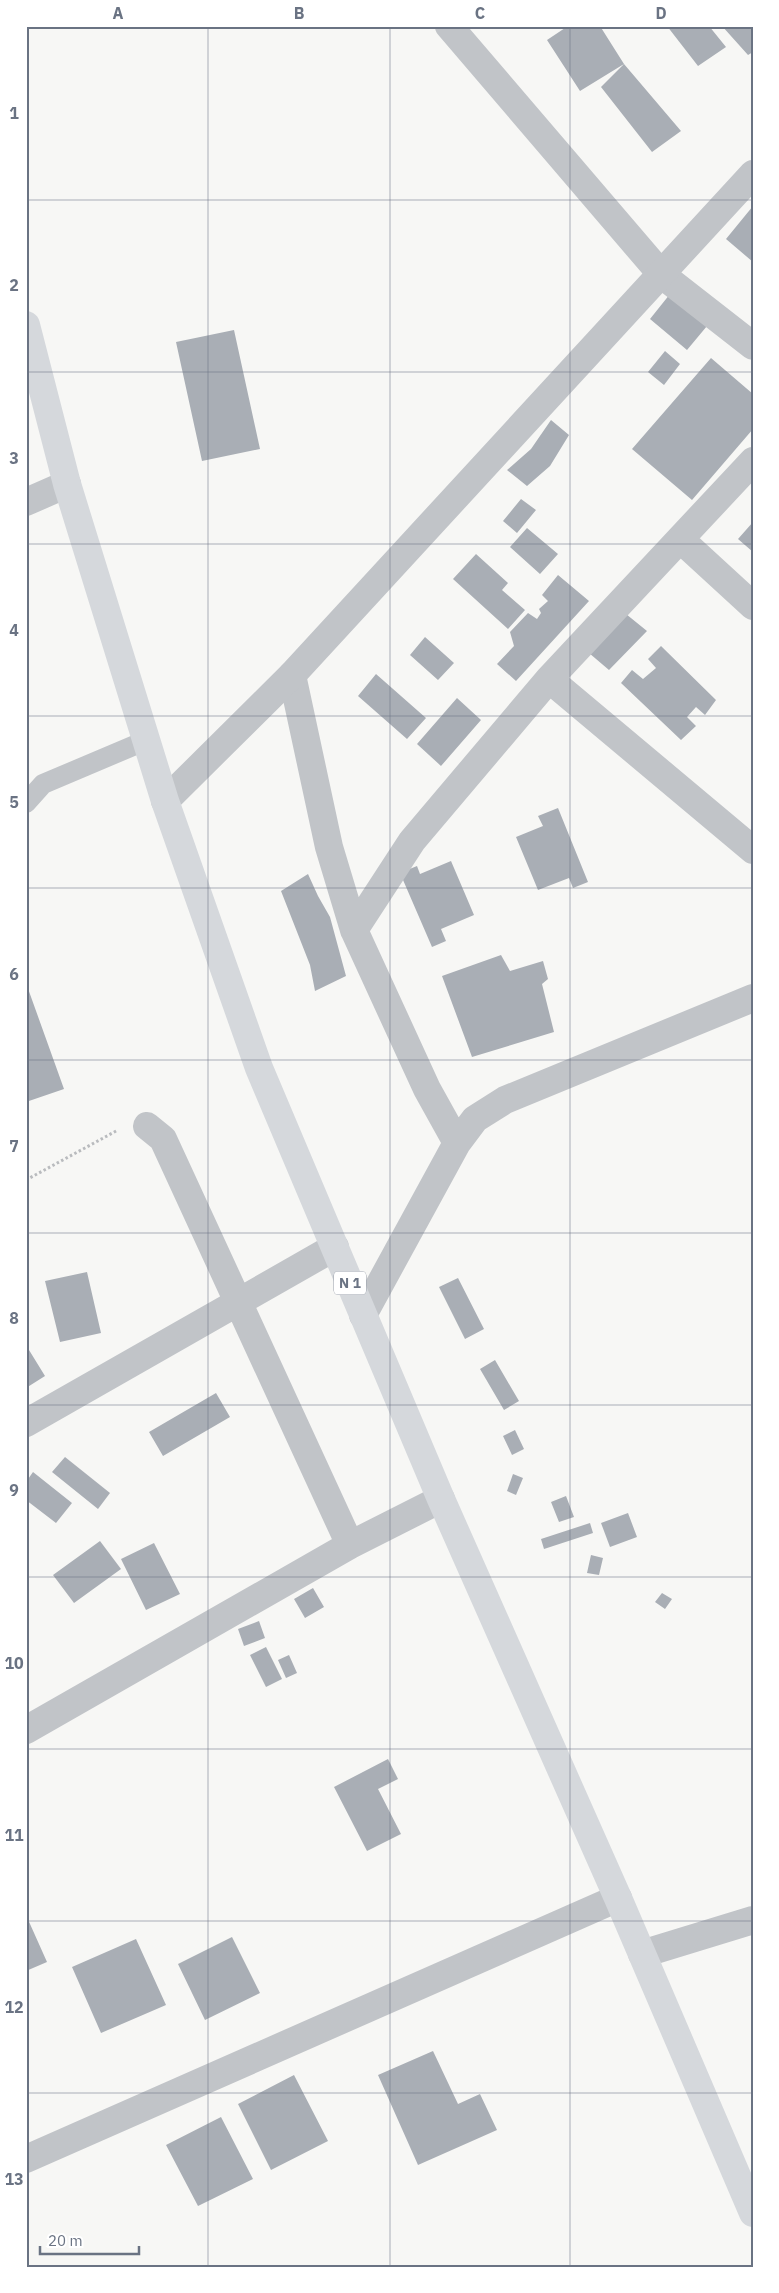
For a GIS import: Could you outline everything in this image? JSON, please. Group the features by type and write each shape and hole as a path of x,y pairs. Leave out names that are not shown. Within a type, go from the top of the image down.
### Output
{"highway":[{"name":"N 1","path":"26,325 67,484 165,801 260,1068 441,1499 618,1898 753,2213"}],"street":[{"path":"449,26 662,275 753,346"},
{"path":"165,801 292,675 753,174"},
{"path":"354,930 412,841 548,679 753,460"},
{"path":"26,502 67,484"},
{"path":"680,539 753,606"},
{"path":"292,675 329,847 354,930 427,1089 457,1143"},
{"path":"548,679 753,850"},
{"path":"363,1315 457,1143 475,1118 505,1100 753,998"},
{"path":"147,1126 163,1139 350,1545"},
{"path":"26,1423 335,1246"},
{"path":"26,1730 350,1545 441,1499"},
{"path":"26,2160 618,1898"},
{"path":"642,1954 753,1920"}],"lane":[{"path":"26,803 43,784 147,740"}],"path":[{"path":"26,1180 128,1125 147,1126"}],"building":[{"path":"568,26 600,26 624,64 580,91 547,40"},
{"path":"667,26 709,26 726,47 698,66"},
{"path":"722,26 753,26 753,52 748,55"},
{"path":"624,64 681,131 652,152 601,87"},
{"path":"753,206 753,262 726,239"},
{"path":"670,294 707,326 687,350 650,319"},
{"path":"234,330 260,449 202,461 176,342"},
{"path":"665,351 680,364 664,385 648,372"},
{"path":"711,358 753,394 753,429 692,500 632,449"},
{"path":"551,420 569,435 550,466 527,486 507,470 531,449"},
{"path":"521,499 536,510 517,533 503,521"},
{"path":"753,522 753,552 738,539"},
{"path":"527,528 558,554 540,574 510,547"},
{"path":"476,554 508,583 502,590 525,610 508,629 453,579"},
{"path":"558,575 589,601 516,681 497,664 514,646 510,632 528,613 537,619 541,613 539,609 548,601 542,595"},
{"path":"626,614 647,631 609,670 589,653"},
{"path":"425,637 454,663 438,680 410,655"},
{"path":"661,646 716,700 705,715 696,707 687,717 696,726 681,740 621,683 632,670 643,679 656,668 648,659"},
{"path":"376,674 426,718 407,739 358,696"},
{"path":"457,698 481,720 441,766 417,744"},
{"path":"558,808 588,882 573,888 569,878 538,890 516,837 543,826 538,816"},
{"path":"451,861 474,915 441,929 446,941 432,947 400,873 417,866 420,874"},
{"path":"308,874 330,917 346,976 315,991 310,965 281,891"},
{"path":"501,955 510,971 543,961 548,979 542,984 554,1032 472,1057 442,976"},
{"path":"26,983 64,1089 26,1102"},
{"path":"87,1272 101,1333 60,1342 45,1281"},
{"path":"458,1278 484,1329 465,1339 439,1287"},
{"path":"29,1350 45,1376 26,1388 26,1351"},
{"path":"495,1360 519,1401 504,1410 480,1369"},
{"path":"216,1393 230,1417 163,1456 149,1432"},
{"path":"515,1430 524,1449 512,1455 503,1436"},
{"path":"65,1457 110,1493 98,1509 52,1472"},
{"path":"33,1472 72,1503 56,1523 26,1500 26,1482"},
{"path":"513,1474 523,1478 516,1495 507,1491"},
{"path":"566,1496 574,1517 559,1522 551,1502"},
{"path":"628,1513 637,1537 610,1547 601,1523"},
{"path":"590,1523 593,1533 544,1549 541,1539"},
{"path":"100,1541 121,1569 74,1603 53,1575"},
{"path":"154,1543 180,1594 146,1610 121,1559"},
{"path":"591,1555 603,1558 599,1575 587,1573"},
{"path":"313,1588 324,1607 305,1618 294,1599"},
{"path":"662,1593 672,1599 665,1609 655,1602"},
{"path":"259,1621 265,1638 244,1646 238,1629"},
{"path":"266,1647 282,1679 266,1687 250,1655"},
{"path":"289,1655 297,1673 286,1678 278,1660"},
{"path":"388,1759 398,1779 378,1789 401,1834 367,1851 334,1787"},
{"path":"26,1915 47,1962 26,1971"},
{"path":"232,1937 260,1993 205,2020 178,1964"},
{"path":"136,1939 166,2005 101,2033 72,1967"},
{"path":"433,2051 458,2104 480,2094 497,2130 418,2165 378,2075"},
{"path":"294,2075 328,2141 271,2170 238,2104"},
{"path":"221,2117 253,2179 198,2206 166,2145"}]}
